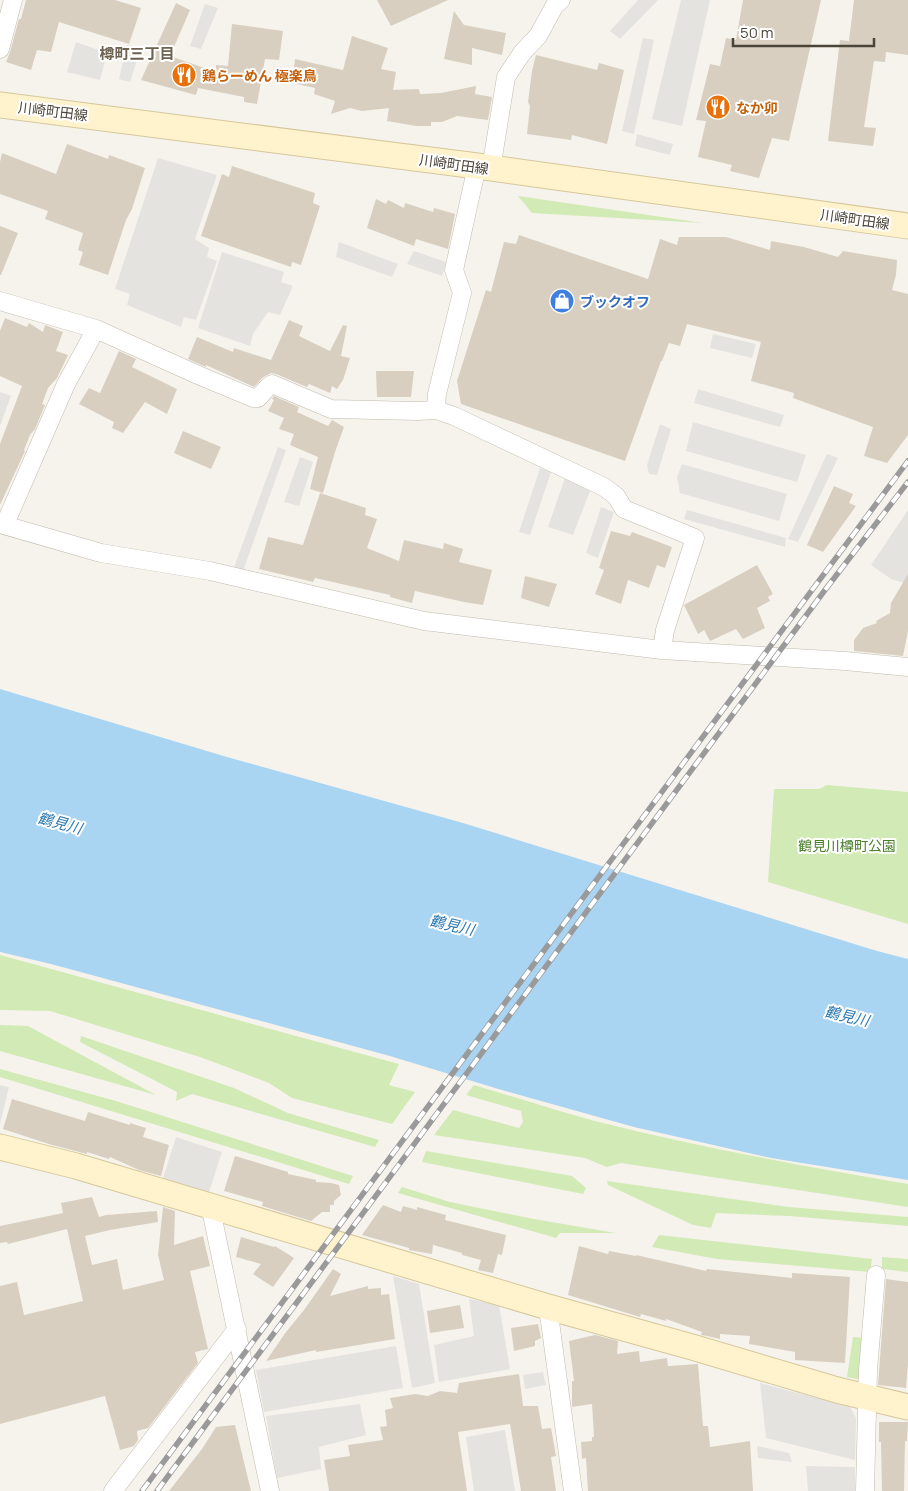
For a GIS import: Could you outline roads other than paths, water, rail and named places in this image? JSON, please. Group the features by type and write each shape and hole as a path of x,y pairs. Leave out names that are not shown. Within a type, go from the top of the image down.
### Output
{"street":[{"path":"0,49 13,0"},
{"path":"436,410 436,394 462,293 454,270 484,168 506,77 522,53 538,36 555,5 561,0"},
{"name":"川崎町田線","path":"0,105 908,226"},
{"path":"0,301 96,329 253,398 258,398 272,384 331,409 436,410 454,416 604,487 616,496 624,509 695,538 666,630 662,650"},
{"path":"96,329 66,384 3,524 101,553 210,571 424,621 662,650 845,661 908,667"},
{"path":"0,1147 76,1166 548,1307 837,1390 908,1407"},
{"path":"210,1206 270,1491"},
{"path":"865,1491 867,1397 876,1275"},
{"path":"548,1307 573,1491"},
{"path":"113,1491 237,1329"}],"water":[{"name":"鶴見川","path":"0,689 227,757 463,823 908,959 908,1180 771,1158 634,1127 390,1056 51,964 0,952"}],"railway":[{"path":"142,1491 908,461"},
{"path":"157,1491 825,590 908,482"}],"place":[{"name":"鶏らーめん 極楽鳥","path":"184,75"},
{"name":"なか卯","path":"718,107"},
{"name":"ブックオフ","path":"562,301"}],"district":[{"name":"樽町三丁目","path":"137,53"}],"park label":[{"name":"鶴見川樽町公園","path":"847,845"}]}
